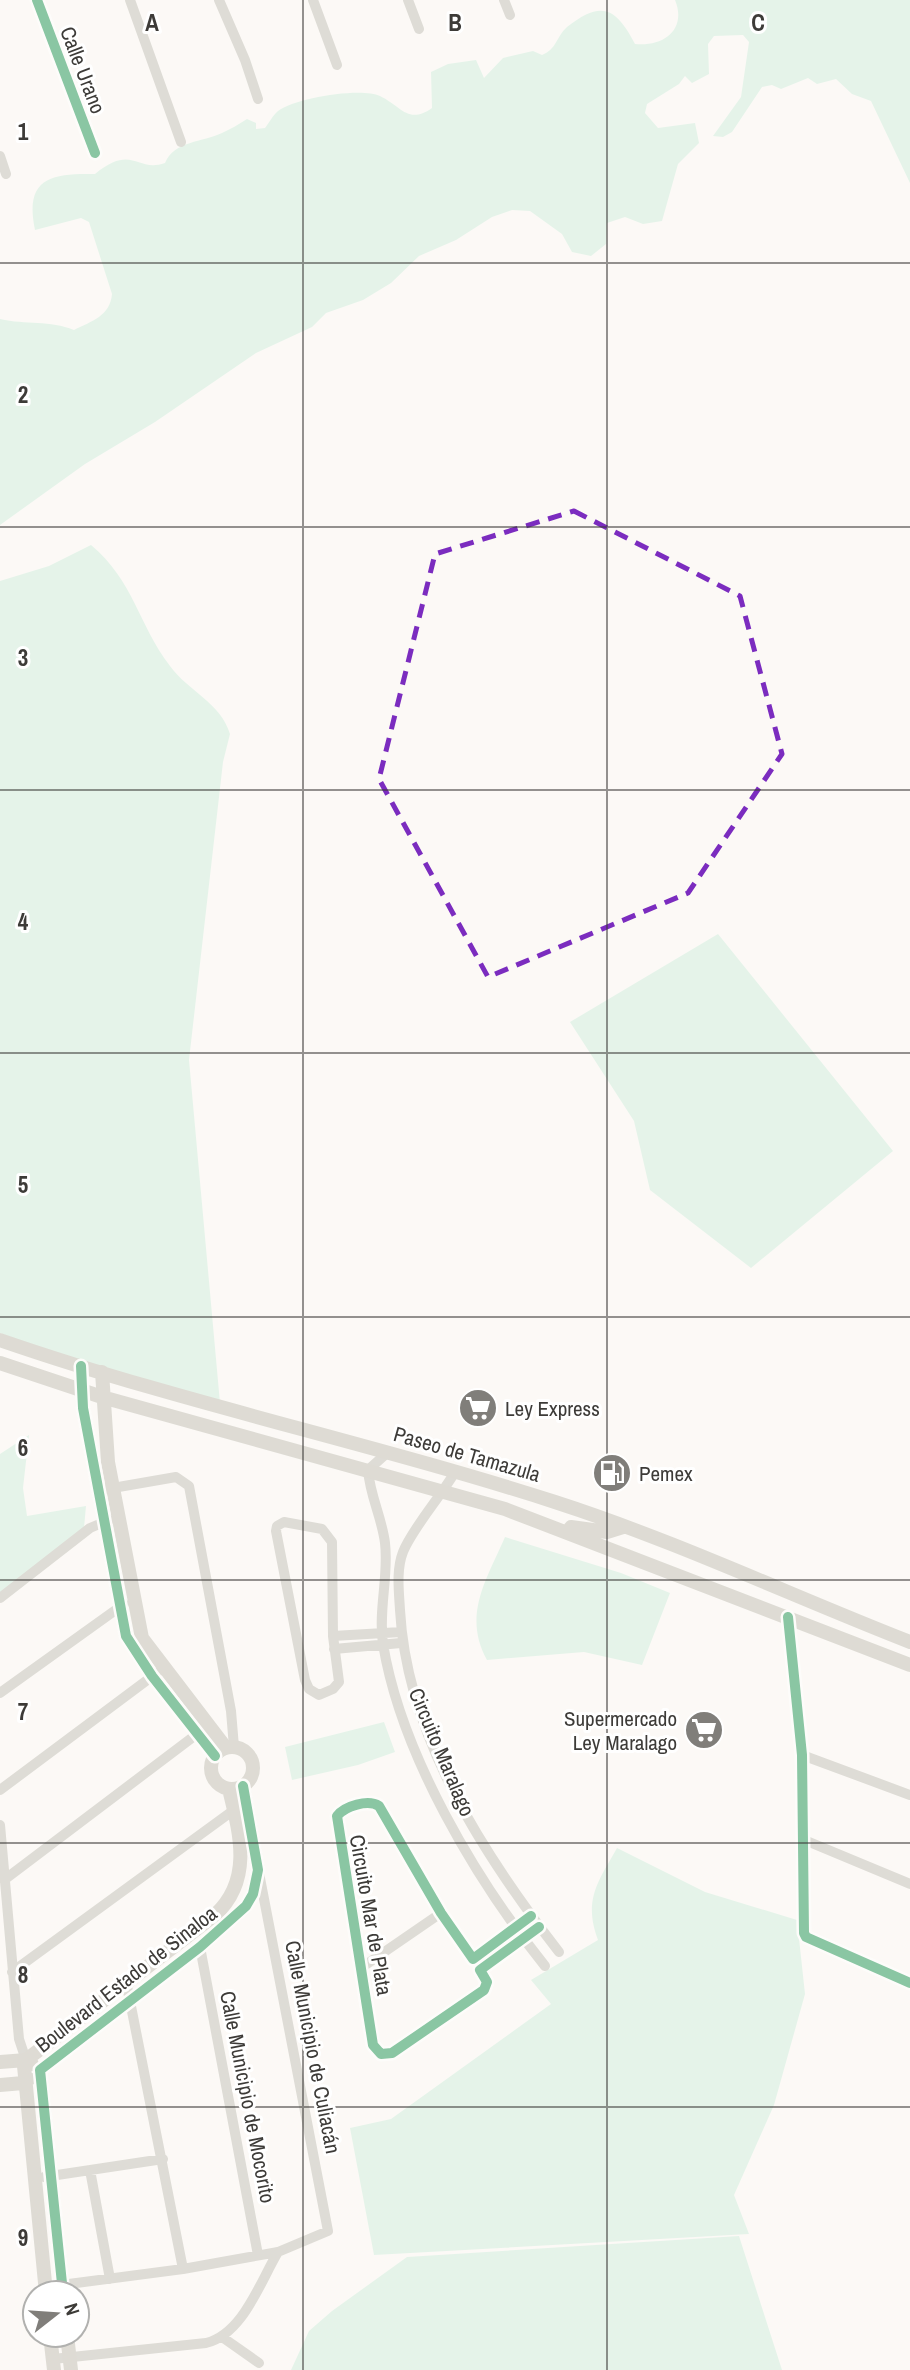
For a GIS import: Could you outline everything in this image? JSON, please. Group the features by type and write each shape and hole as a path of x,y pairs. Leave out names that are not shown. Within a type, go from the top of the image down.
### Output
{"street":[{"name":"Calle Urano","path":"37,0 95,153"},
{"path":"130,0 181,142"},
{"path":"219,0 258,99"},
{"path":"313,0 337,65"},
{"path":"408,0 419,29"},
{"path":"505,0 510,15"},
{"path":"0,156 6,174"},
{"name":"Paseo de Tamazula","path":"0,1340 81,1366 455,1472 623,1527 910,1642"},
{"name":"Paseo de Tamazula","path":"0,1363 102,1397 368,1470 555,1527 910,1665"},
{"name":"Boulevard Estado de Sinaloa","path":"81,1366 82,1390 118,1606 132,1648 157,1672 225,1751"},
{"name":"Boulevard Estado de Sinaloa","path":"102,1372 108,1462 142,1638 157,1672 197,1734 225,1751 246,1752 253,1764 251,1776 236,1787"},
{"path":"368,1470 387,1453"},
{"name":"Circuito Maralago","path":"368,1470 372,1499 385,1539 383,1639 401,1714 486,1886 545,1966"},
{"name":"Circuito Maralago","path":"455,1472 403,1551 398,1586 401,1637 418,1707 431,1741 482,1843 559,1952"},
{"path":"98,1491 176,1477 189,1486 231,1710 225,1751"},
{"path":"0,1598 90,1528 119,1518"},
{"path":"280,1523 312,1526 322,1530 332,1542 333,1636 339,1682 333,1689 316,1695 305,1679 276,1531 280,1523"},
{"path":"555,1527 607,1532 623,1527"},
{"path":"385,1539 408,1545"},
{"path":"383,1586 398,1586"},
{"path":"0,1693 118,1606 133,1601"},
{"path":"788,1617 802,1755 806,1937 910,1983"},
{"path":"844,1640 851,1619"},
{"path":"333,1636 383,1639"},
{"path":"334,1649 401,1637"},
{"path":"0,1790 157,1672"},
{"path":"401,1714 412,1713 418,1707"},
{"path":"4,1880 197,1734"},
{"path":"416,1749 421,1739 431,1741"},
{"name":"Boulevard Estado de Sinaloa","path":"225,1751 214,1777 236,1787"},
{"path":"802,1755 910,1795"},
{"name":"Boulevard Estado de Sinaloa","path":"61,2279 48,2176 40,2070 200,1947 246,1906 253,1894 258,1870 236,1787"},
{"name":"Circuito Mar de Plata","path":"515,1928 472,1959 441,1913 379,1806 370,1802 340,1812 336,1827 373,2045 381,2054 387,2055 484,1990 487,1982 480,1970 523,1939"},
{"path":"12,1972 240,1805"},
{"name":"Boulevard Estado de Sinaloa","path":"45,2279 23,2083 26,2060 215,1915 231,1899 240,1877 240,1805"},
{"path":"0,1825 19,2039 26,2060 40,2070 23,2083 0,2085"},
{"path":"802,1839 910,1884"},
{"name":"Calle Municipio de Culiacán","path":"258,1870 328,2221 328,2231 278,2252"},
{"name":"Circuito Mar de Plata","path":"361,1968 441,1913"},
{"path":"515,1928 531,1916"},
{"path":"523,1939 540,1927"},
{"name":"Calle Municipio de Mocorito","path":"200,1947 258,2255"},
{"path":"126,1981 132,1999 183,2269"},
{"path":"0,2063 26,2060"},
{"path":"33,2179 163,2159"},
{"path":"90,2170 110,2279"},
{"path":"91,2283 278,2252"},
{"path":"54,2365 206,2343 222,2337 234,2326 278,2252"},
{"path":"222,2337 259,2363"}],"highlighted area":[{"path":"574,511 740,596 782,754 688,893 488,977 379,779 435,554"}],"green space":[{"path":"675,0 910,0 910,183 871,101 852,94 836,79 817,84 808,78 781,89 772,85 762,87 732,132 723,137 713,136 741,97 749,42 743,35 714,36 708,44 709,74 692,83 685,76 679,84 647,104 645,113 658,128 695,123 699,143 678,164 662,221 643,224 625,217 607,223 606,244 591,256 572,252 562,234 530,211 512,210 492,217 456,240 419,256 391,283 363,300 326,313 312,327 256,353 155,422 85,464 0,525 0,319 56,325 74,330 104,313 112,294 89,222 81,218 35,230 34,199 44,182 66,175 95,174 118,161 147,165 165,163 175,150 182,146 222,133 247,119 256,123 256,129 265,128 276,113 286,106 328,95 371,94 380,96 405,112 417,115 424,113 432,108 431,72 448,64 476,60 484,78 503,58 533,51 542,55 554,46 567,27 579,18 598,11 614,15 635,44 655,42 664,39 675,27 678,10"},
{"path":"91,545 117,573 170,666 212,705 226,723 230,734 223,762 189,1060 220,1403 79,1363 0,1333 0,581 49,566"},
{"path":"718,934 893,1151 751,1268 650,1190 634,1121 570,1022"},
{"path":"29,1435 23,1488 27,1516 86,1506 84,1528 0,1595 0,1454"},
{"path":"505,1537 621,1573 670,1593 642,1665 584,1652 487,1660 480,1644 477,1612 485,1583"},
{"path":"384,1722 395,1752 358,1765 292,1780 285,1747"},
{"path":"617,1848 705,1892 797,1920 805,1994 774,2105 734,2195 749,2234 374,2255 350,2128 391,2119 551,2004 531,1980 598,1940 592,1902"},
{"path":"739,2236 782,2370 291,2370 309,2331 332,2311 407,2257"}],"cycle path":[{"path":"37,0 95,153"},
{"path":"81,1366 83,1408 126,1636 152,1676 215,1756"},
{"path":"788,1617 802,1755 804,1933 806,1937 910,1983"},
{"path":"62,2279 40,2070 200,1947 246,1906 253,1894 258,1870 243,1786"},
{"path":"531,1916 473,1959 441,1913 379,1806 369,1803 357,1805 345,1809 337,1816 373,2045 381,2054 392,2053 484,1990 487,1982 480,1970 539,1927"}],"place":[{"name":"Ley Express","path":"478,1408"},
{"name":"Pemex","path":"612,1473"},
{"name":"Supermercado Ley Maralago","path":"704,1730"}]}
